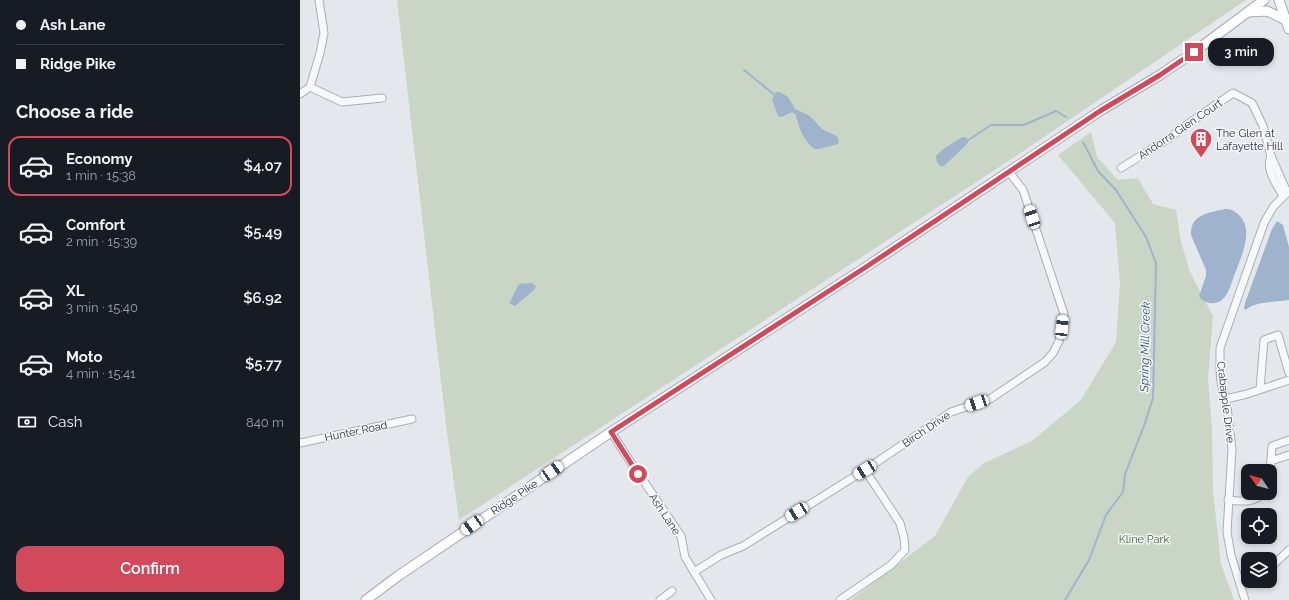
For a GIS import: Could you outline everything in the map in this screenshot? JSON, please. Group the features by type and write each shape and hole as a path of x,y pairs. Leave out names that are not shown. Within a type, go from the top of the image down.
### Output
{"main road":[{"name":"Ridge Pike","path":"366,600 395,578 611,432 866,267 1100,111 1160,75 1194,52 1264,0"},
{"path":"1279,0 1288,24"},
{"path":"1248,12 1272,12 1288,24"}],"street":[{"path":"300,94 310,86 324,34 319,0"},
{"path":"310,86 342,102 382,98"},
{"name":"Andorra Glen Court","path":"1121,168 1168,139 1233,94 1252,103 1263,126 1275,173 1287,193"},
{"name":"Birch Drive","path":"694,572 721,555 743,546 865,470 951,412 990,399 1045,362 1053,353 1059,341 1064,314 1023,190 1009,172"},
{"name":"Crabapple Drive","path":"1245,600 1231,555 1227,532 1232,449 1226,399 1220,369 1220,348 1264,223 1273,207 1287,193"},
{"path":"1260,389 1264,340 1278,335 1289,373"},
{"path":"1226,399 1247,394 1289,380"},
{"name":"Hunter Road","path":"300,443 412,419"},
{"name":"Ash Lane","path":"611,432 681,536 685,557 712,600"},
{"path":"1271,464 1272,446 1289,440"},
{"path":"1271,460 1289,454"},
{"path":"840,600 891,565 904,550 904,538 900,523 865,470"},
{"path":"1228,500 1249,502 1253,500"},
{"path":"1277,561 1289,550"},
{"path":"660,600 672,591"}],"green space":[{"path":"397,0 1246,0 1010,160 459,520 446,425"},
{"name":"Kline Park","path":"1091,132 1097,157 1118,180 1138,178 1153,204 1176,210 1181,242 1190,272 1213,316 1208,378 1212,429 1213,491 1221,564 1234,600 851,600 935,536 968,477 984,463 1032,441 1081,400 1116,342 1120,283 1115,223 1058,155"}],"water":[{"path":"776,92 780,92 788,97 795,109 810,116 822,129 837,136 839,141 838,144 814,149 802,134 796,115 792,112 782,117 778,116 772,100"},
{"path":"962,137 967,138 968,143 944,166 940,166 937,162 936,156 942,150"},
{"path":"1225,209 1234,211 1243,221 1246,228 1244,250 1227,293 1223,299 1217,303 1210,303 1204,301 1199,296 1206,276 1206,270 1191,235 1192,228 1197,219 1207,213"},
{"path":"1277,221 1283,225 1289,247 1289,300 1260,303 1245,310 1245,303 1272,229"},
{"path":"532,283 536,286 534,290 515,306 509,303 519,284"}],"waterway":[{"name":"Spring Mill Creek","path":"744,70 776,96"},
{"name":"Spring Mill Creek","path":"967,141 991,125 1024,125 1056,111 1066,117"},
{"name":"Spring Mill Creek","path":"1065,600 1089,560 1106,515 1123,492 1125,474 1144,426 1153,398 1156,263 1146,237 1116,190 1098,171 1083,142"}],"place":[{"name":"The Glen at Lafayette Hill","path":"1201,158"}],"route":[{"path":"638,474 611,432 866,267 1100,111 1160,75 1194,52"}]}
